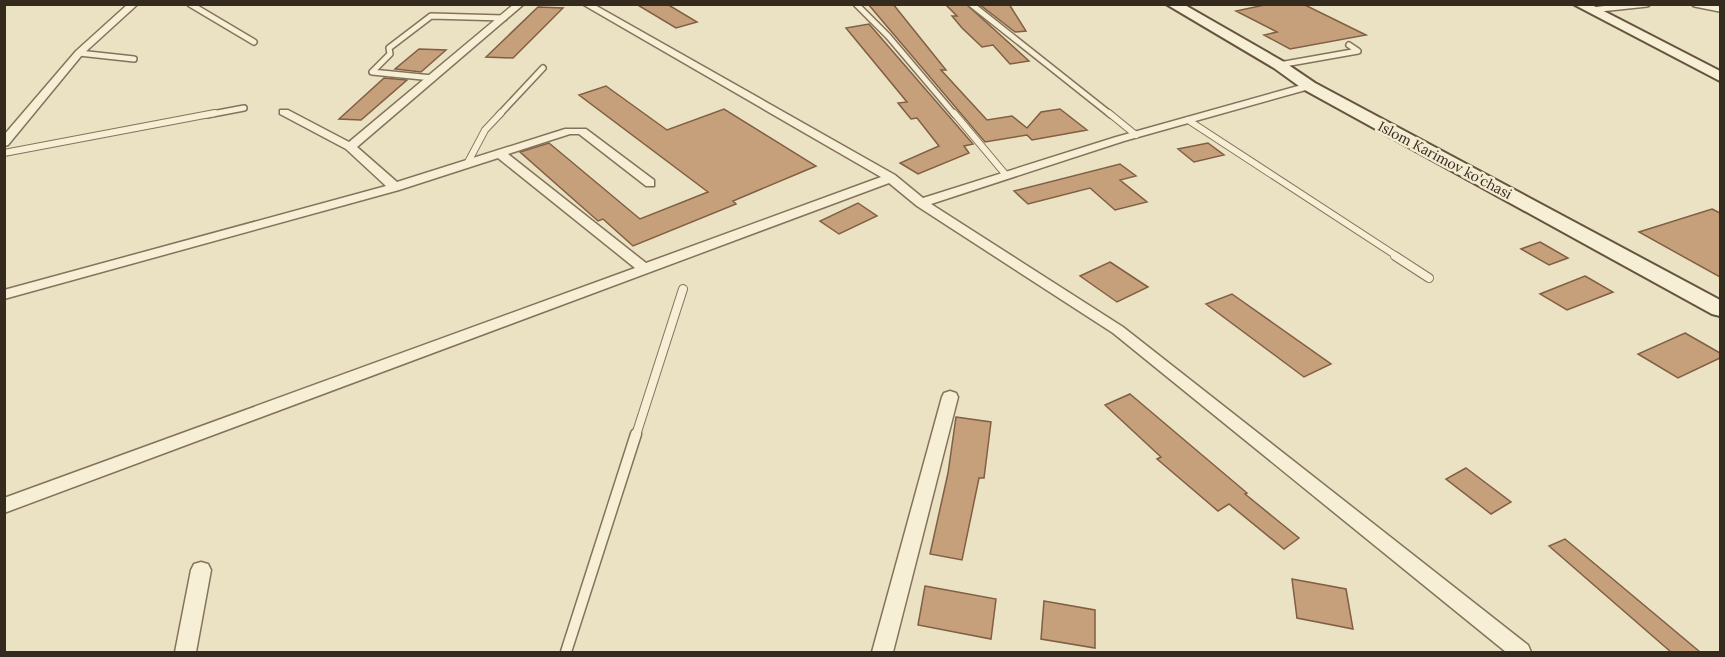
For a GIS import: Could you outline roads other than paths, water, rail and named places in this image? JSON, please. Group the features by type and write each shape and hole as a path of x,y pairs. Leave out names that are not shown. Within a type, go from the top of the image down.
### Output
{"main road":[{"name":"Islom Karimov ko'chasi","path":"1172,4 1309,86 1720,309"},
{"path":"1584,7 1720,77"}],"street":[{"path":"4,143 79,53 134,4"},
{"path":"350,147 520,4"},
{"path":"586,4 891,178 921,202 1118,330 1521,652"},
{"path":"921,202 1136,135 1309,86"},
{"path":"284,112 350,147 395,187"},
{"path":"4,295 395,187 569,131 582,130 650,183"},
{"path":"499,153 645,269"},
{"path":"4,506 891,178"},
{"path":"882,652 950,397"},
{"path":"185,652 201,570"}],"lane":[{"path":"190,4 254,42"},
{"path":"856,4 888,36 1006,176"},
{"path":"971,4 1136,135"},
{"path":"1584,7 1647,4"},
{"path":"1695,4 1720,9"},
{"path":"432,78 372,72 390,54 389,48 431,16 504,18"},
{"path":"1279,66 1358,51 1349,45"},
{"path":"79,53 134,59"},
{"path":"467,164 485,130 543,68"},
{"path":"4,153 244,108"},
{"path":"1188,120 1429,278"},
{"path":"566,652 683,289"}]}
